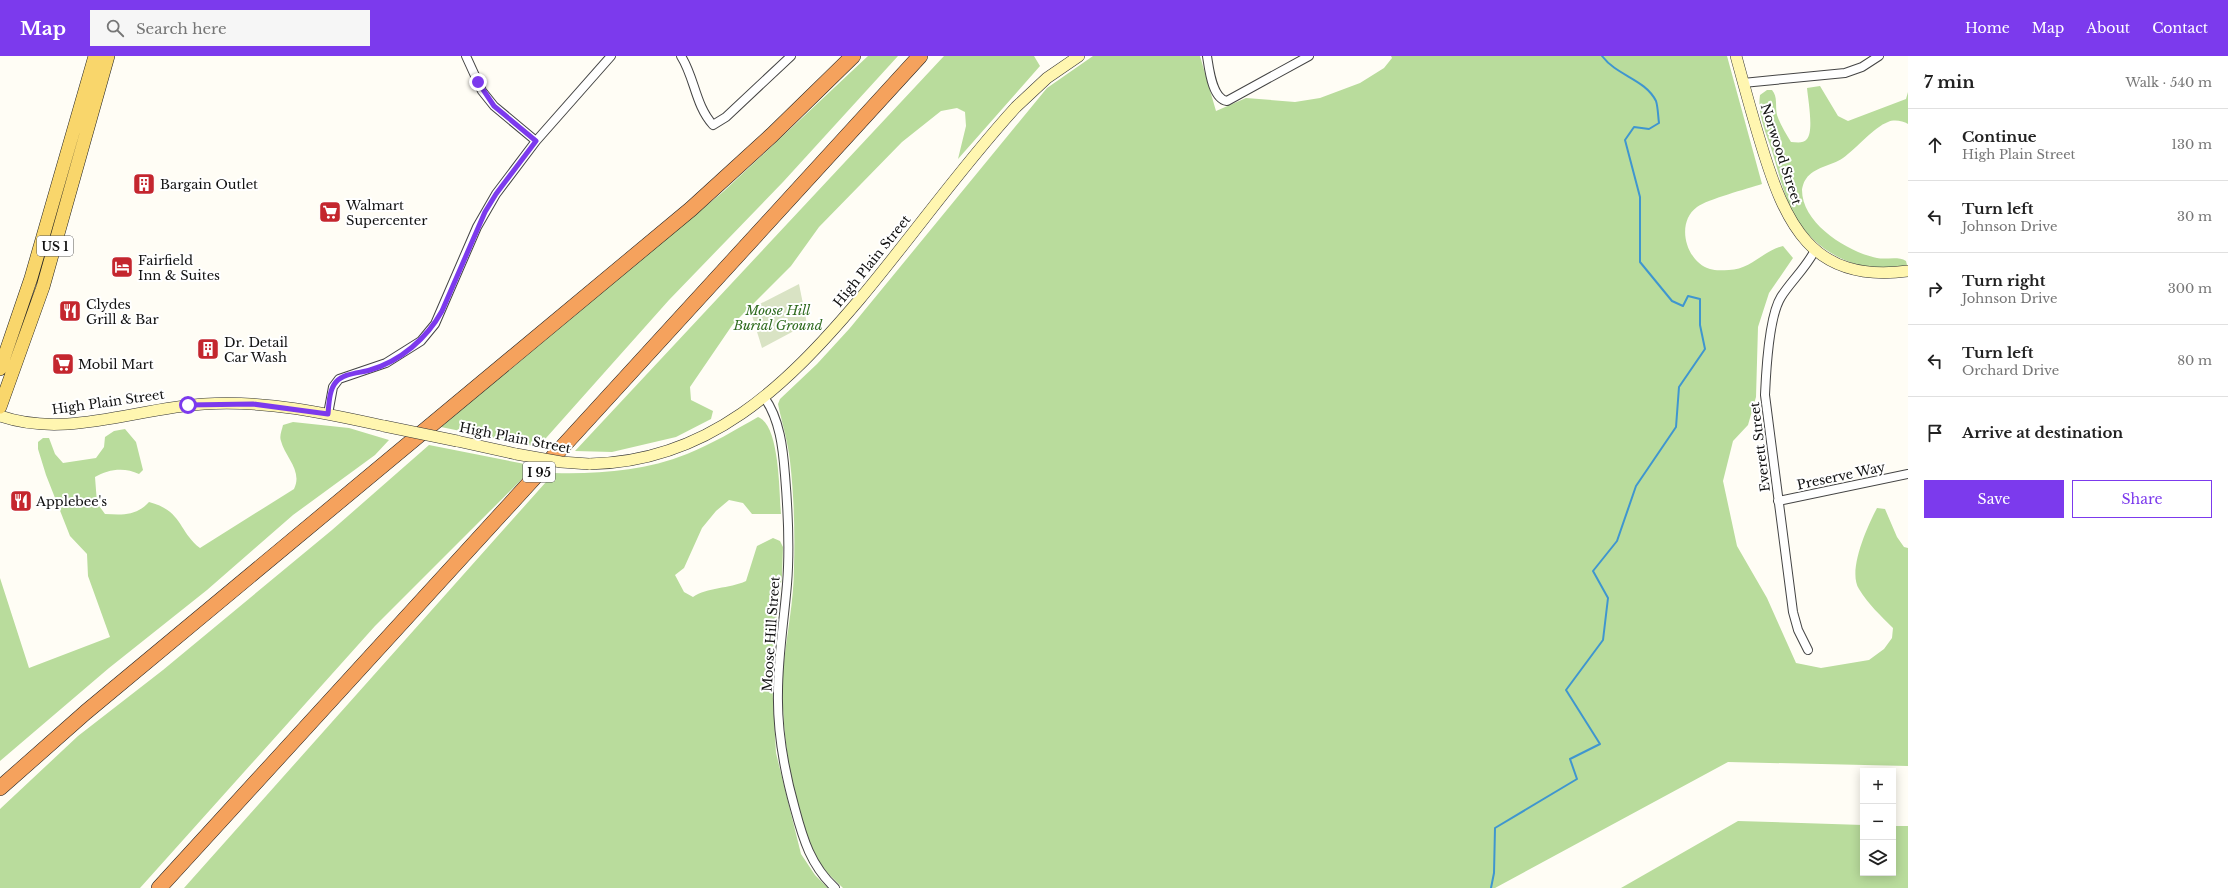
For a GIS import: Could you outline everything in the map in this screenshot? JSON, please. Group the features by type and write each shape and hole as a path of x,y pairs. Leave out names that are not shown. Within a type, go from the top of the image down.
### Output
{"highway":[{"path":"0,788 75,721 691,209 772,135 853,56"},
{"name":"I 95","path":"159,888 920,56"}],"main road":[{"name":"US 1","path":"0,369 27,291 95,56"},
{"name":"US 1","path":"0,408 22,350 43,287 108,56"},
{"name":"High Plain Street","path":"0,416 32,424 62,424 178,406 219,404 273,406 328,414 553,461 589,464 638,459 686,444 726,424 764,397 792,373 829,335 1012,111 1047,78 1079,56"},
{"name":"Norwood Street","path":"1736,56 1780,202 1797,232 1815,250 1838,263 1866,272 1880,274 1908,271"}],"street":[{"path":"466,56 482,91 494,106 536,141"},
{"path":"328,414 333,386 339,379 378,367 421,341 434,324 485,212 496,194 536,141 611,56"},
{"path":"682,56 688,69 700,106 713,125 726,117 791,56"},
{"path":"1207,56 1217,94 1221,99 1227,101 1309,56"},
{"path":"1743,82 1845,73 1862,67 1879,56"},
{"name":"Everett Street","path":"1808,650 1798,630 1792,612 1784,534 1778,501 1765,394 1766,365 1773,320 1780,298 1803,270 1815,250"},
{"name":"Moose Hill Street","path":"764,397 771,408 779,434 787,497 787,582 778,670 778,719 781,751 805,844 815,864 835,888"},
{"name":"Preserve Way","path":"1778,501 1908,474"}],"green space":[{"path":"868,56 898,56 783,182 669,300 538,447 441,427 724,191"},
{"path":"944,56 1034,56 1040,66 958,159 966,126 965,112 957,108 941,111 902,142 819,227 791,266 733,324 690,387 691,400 713,411 711,419 676,437 612,452 575,451"},
{"path":"1093,56 1200,56 1216,111 1246,98 1295,102 1320,98 1360,83 1384,68 1392,58 1391,56 1727,56 1762,184 1718,198 1697,207 1690,214 1686,222 1686,241 1695,259 1702,265 1715,270 1729,270 1744,267 1770,251 1783,246 1793,258 1769,293 1758,327 1756,397 1748,425 1733,441 1723,481 1737,546 1767,598 1796,663 1821,668 1869,660 1884,649 1892,638 1893,628 1866,600 1859,589 1855,571 1860,548 1873,516 1877,508 1885,509 1897,537 1904,547 1908,548 1908,766 1728,762 1495,888 843,888 821,865 810,842 795,795 786,743 783,672 793,593 794,527 789,454 778,404 780,399 817,364 850,328 1047,88"},
{"path":"1820,86 1838,116 1848,121 1906,99 1908,92 1908,124 1901,121 1890,121 1877,128 1843,158 1818,169 1809,175 1802,190 1804,202 1818,225 1841,243 1865,255 1877,258 1896,258 1906,261 1907,265 1891,268 1875,268 1844,260 1830,253 1817,243 1806,232 1792,211 1782,186 1763,123 1759,102 1760,95 1767,90 1772,90 1776,99 1777,115 1785,132 1791,142 1801,142 1807,139 1810,129 1807,88"},
{"name":"Moose Hill Burial Ground","path":"799,284 807,324 762,348 750,309"},
{"path":"758,417 765,423 771,432 779,476 781,514 752,514 743,503 729,500 716,511 702,528 684,568 675,575 684,592 693,597 705,591 739,584 746,581 757,546 773,538 780,541 783,547 782,576 774,636 772,681 776,753 801,854 815,875 828,888 184,888 554,473 605,472 638,468 671,460 723,437"},
{"path":"293,422 349,428 389,440 375,455 293,515 207,590 109,668 0,761 0,578 29,668 110,637 88,576 87,554 70,536 46,475 38,449 38,442 43,438 49,438 55,454 63,463 96,458 104,447 105,437 114,431 125,429 136,442 143,470 139,474 128,470 117,470 105,472 95,477 97,503 105,514 129,514 144,507 149,502 160,506 174,516 193,542 200,548 294,489 296,482 295,470 283,447 280,437 283,425"},
{"path":"429,445 535,466 375,626 140,888 0,888 0,809 78,736 163,670 332,530"},
{"path":"1738,821 1860,825 1860,876 1896,876 1896,826 1908,826 1908,888 1621,888"}],"waterway":[{"path":"1491,888 1494,873 1495,828 1577,779 1570,759 1600,744 1566,690 1603,640 1608,598 1593,571 1617,541 1636,486 1676,427 1679,387 1705,349 1700,325 1700,299 1688,296 1683,306 1672,301 1640,262 1640,197 1625,140 1634,127 1649,129 1659,123 1656,101 1638,82 1608,63 1602,56"}],"place":[{"name":"Bargain Outlet","path":"144,184"},
{"name":"Walmart Supercenter","path":"330,212"},
{"name":"Fairfield Inn & Suites","path":"122,267"},
{"name":"Clydes Grill & Bar","path":"70,311"},
{"name":"Dr. Detail Car Wash","path":"208,349"},
{"name":"Mobil Mart","path":"63,364"},
{"name":"Applebee's","path":"21,501"}],"route":[{"path":"188,405 253,404 296,408 328,414 333,386 339,379 378,367 396,358 421,341 442,311 485,212 496,194 536,141 494,106 482,91 478,82"}]}
